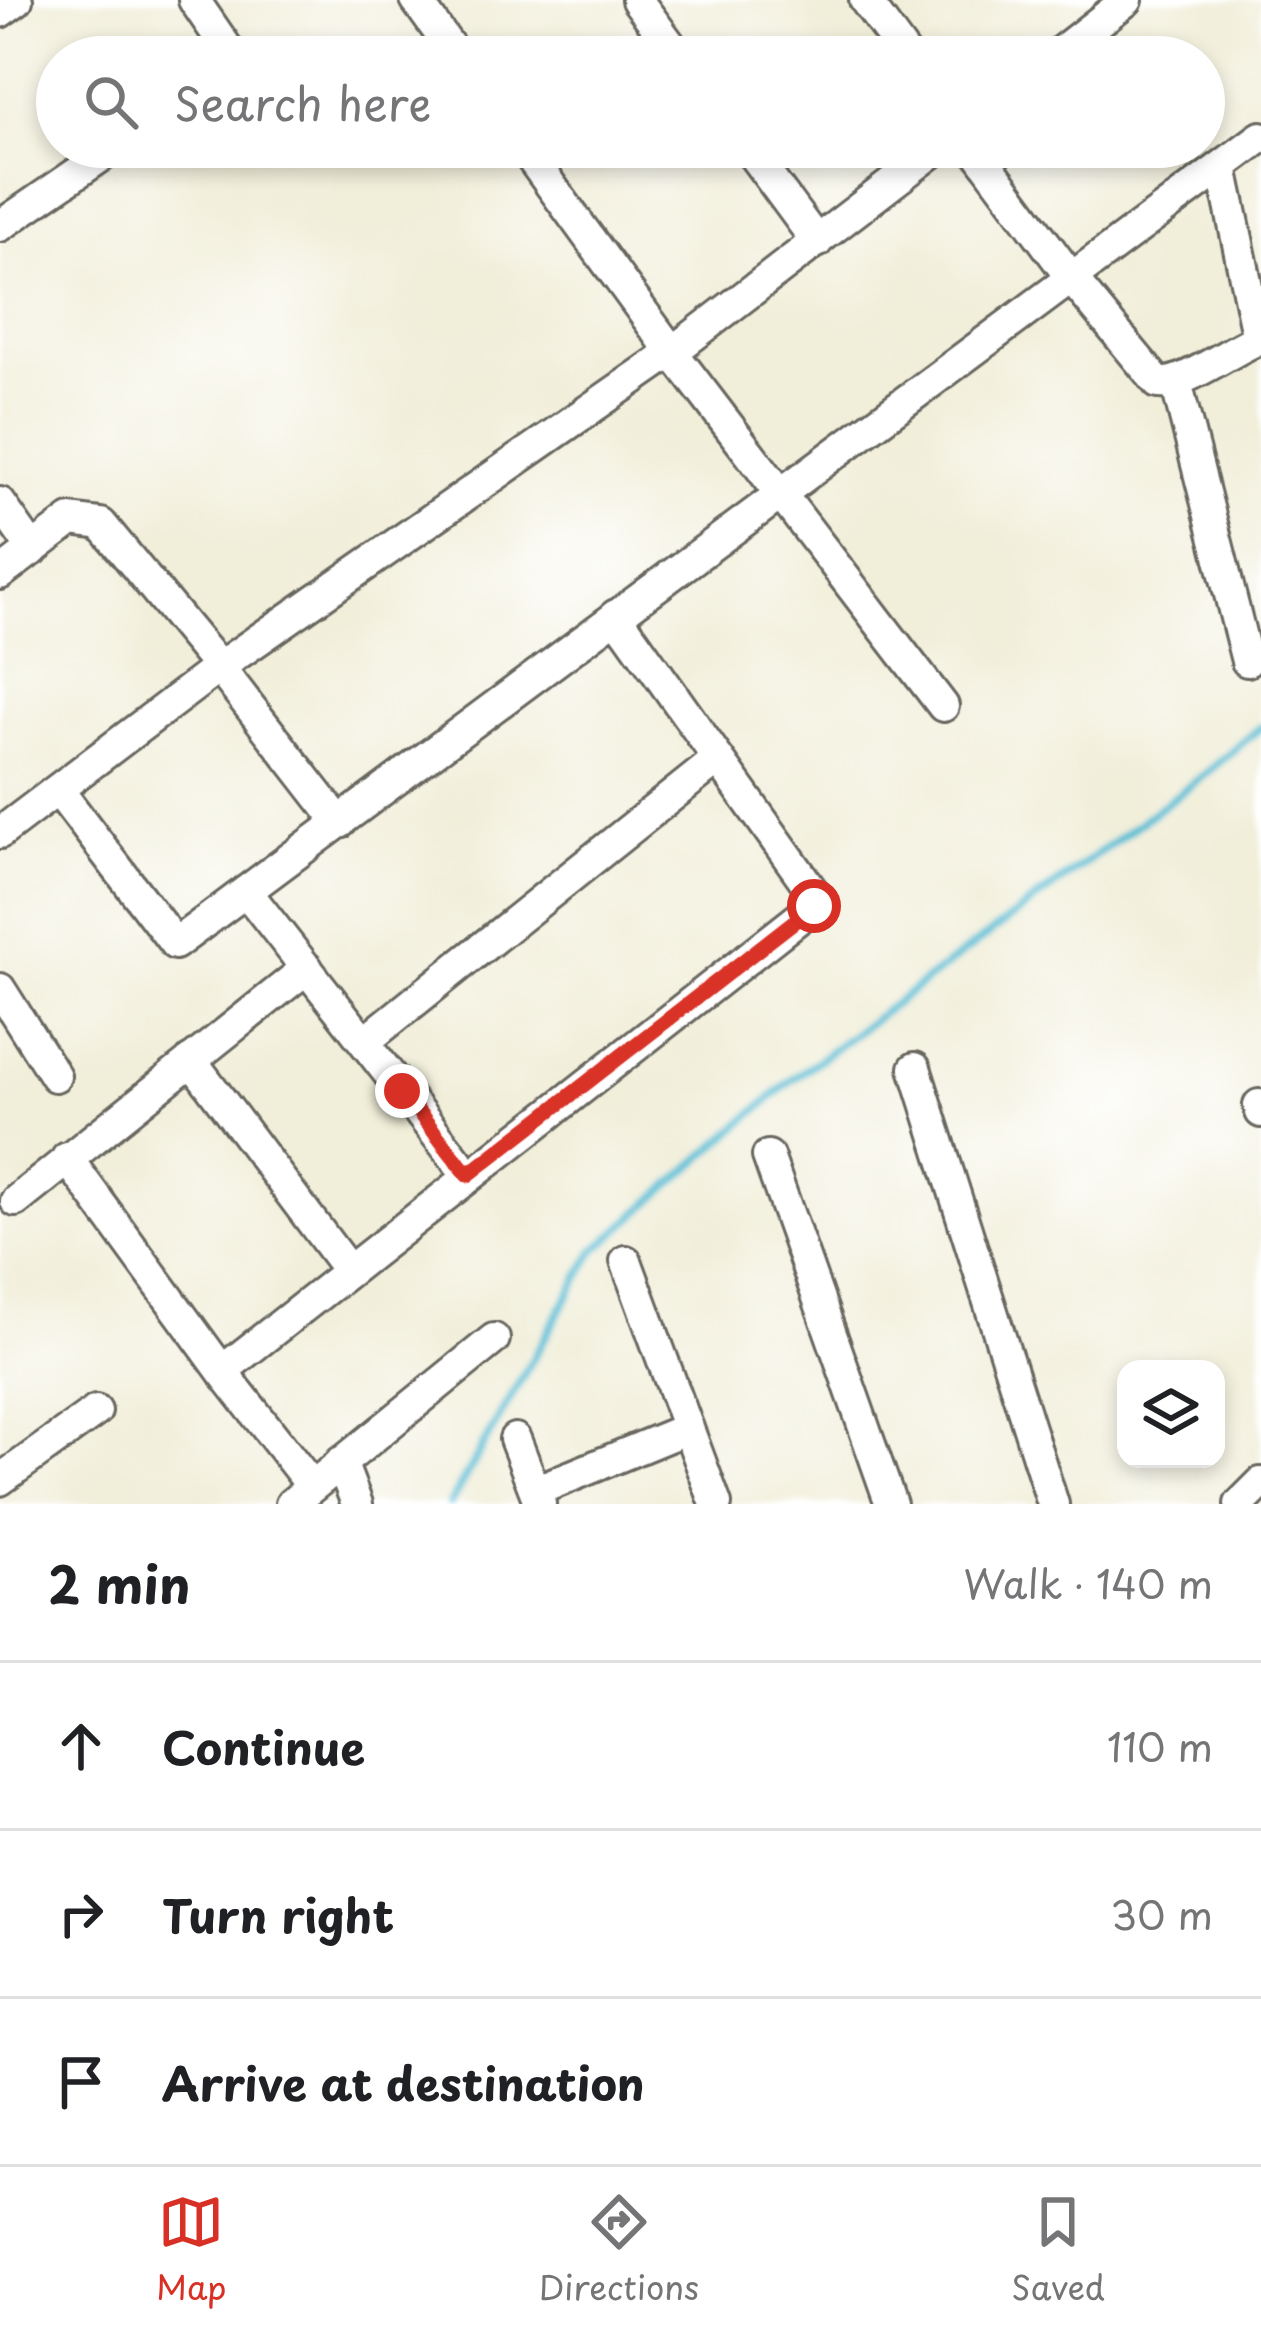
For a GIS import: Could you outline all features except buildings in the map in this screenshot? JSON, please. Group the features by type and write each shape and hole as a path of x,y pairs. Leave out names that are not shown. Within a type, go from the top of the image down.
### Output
{"street":[{"path":"0,12 17,0"},
{"path":"194,0 219,36"},
{"path":"416,0 442,36"},
{"path":"637,0 664,36"},
{"path":"865,0 892,36"},
{"path":"1076,36 1108,6"},
{"path":"1225,165 1261,137"},
{"path":"0,226 84,168"},
{"path":"538,168 672,352 943,706"},
{"path":"763,168 818,242"},
{"path":"0,833 219,667 672,352 911,168"},
{"path":"990,168 1158,383 1176,382 1259,339 1222,168"},
{"path":"58,790 175,944 1221,168"},
{"path":"1176,382 1247,661"},
{"path":"0,503 33,550"},
{"path":"0,574 71,520 101,524 340,823"},
{"path":"222,1371 814,906 813,892 616,615"},
{"path":"364,1042 718,759"},
{"path":"246,891 468,1175"},
{"path":"16,1201 307,968"},
{"path":"0,988 55,1076"},
{"path":"191,1060 348,1270"},
{"path":"915,1068 1053,1504"},
{"path":"768,1156 891,1504"},
{"path":"67,1158 222,1371 302,1495 494,1339"},
{"path":"626,1261 716,1504"},
{"path":"0,1480 96,1411"},
{"path":"515,1439 537,1497 688,1428"},
{"path":"341,1462 356,1504"},
{"path":"1240,1504 1261,1484"}],"waterway":[{"path":"450,1504 594,1251 793,1079 1203,776 1261,727"}],"route":[{"path":"402,1091 468,1175 814,906"}]}
